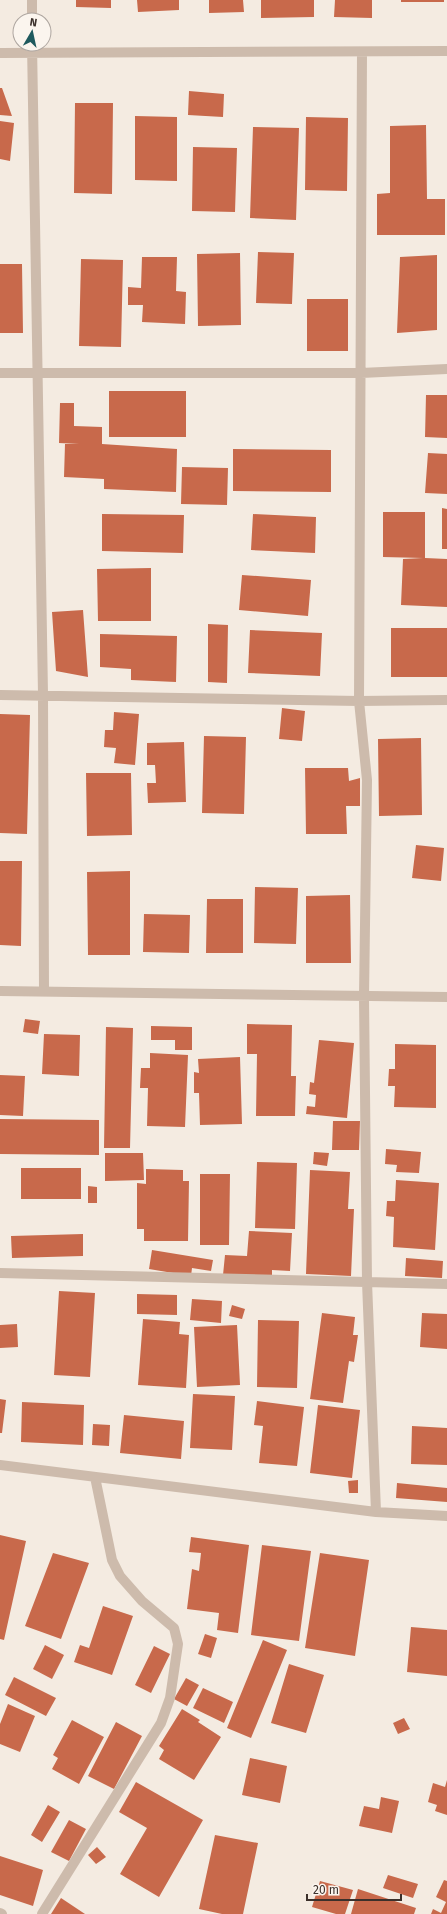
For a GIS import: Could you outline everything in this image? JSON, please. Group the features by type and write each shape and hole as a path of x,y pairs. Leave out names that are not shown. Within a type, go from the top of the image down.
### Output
{"street":[{"path":"32,0 32,12"},
{"path":"52,49 362,52 447,51"},
{"path":"0,53 12,52"},
{"path":"32,52 43,694 44,991"},
{"path":"362,52 359,700 366,780 364,997 367,1282 376,1512"},
{"path":"0,372 37,374 361,373 447,369"},
{"path":"0,695 43,694 359,700 447,700"},
{"path":"0,991 447,997"},
{"path":"0,1272 447,1284"},
{"path":"0,1465 376,1512 447,1516"},
{"path":"42,1914 161,1723 170,1698 178,1644 174,1628 142,1601 120,1576 112,1560 95,1477"}],"building":[{"path":"76,0 111,0 111,8 76,7"},
{"path":"137,0 179,0 179,10 138,12"},
{"path":"209,0 243,0 244,12 209,13"},
{"path":"261,0 314,0 314,17 261,18"},
{"path":"335,0 372,0 372,18 334,17"},
{"path":"401,0 444,0 444,2 401,2"},
{"path":"0,88 2,88 12,116 0,115"},
{"path":"189,91 224,94 223,117 188,115"},
{"path":"75,103 113,103 112,194 74,193"},
{"path":"135,116 177,117 177,181 135,180"},
{"path":"306,117 348,118 347,191 305,190"},
{"path":"0,121 14,123 10,161 0,159"},
{"path":"426,125 427,199 445,199 445,235 377,235 377,194 390,193 390,126"},
{"path":"253,127 299,128 296,220 250,218"},
{"path":"193,147 237,148 235,212 192,211"},
{"path":"258,252 294,253 292,304 256,303"},
{"path":"240,253 241,325 198,326 197,254"},
{"path":"437,255 437,330 397,333 400,257"},
{"path":"142,257 177,257 176,291 186,292 185,324 142,322 143,305 128,305 128,287 141,288"},
{"path":"81,259 123,260 121,347 79,346"},
{"path":"0,264 22,264 23,333 0,333"},
{"path":"307,299 348,299 348,351 307,351"},
{"path":"109,391 186,391 186,437 109,437"},
{"path":"426,395 447,395 447,438 425,437"},
{"path":"60,403 74,403 74,426 102,427 102,444 177,449 176,492 104,489 104,479 64,477 65,444 79,444 59,443"},
{"path":"233,449 331,450 331,492 233,491"},
{"path":"428,453 447,454 447,494 425,493"},
{"path":"182,467 228,468 227,505 181,504"},
{"path":"442,508 447,509 447,549 442,549"},
{"path":"383,512 425,512 425,558 447,559 447,607 401,605 403,559 423,558 383,557"},
{"path":"102,514 184,515 183,553 102,551"},
{"path":"253,514 316,517 315,553 251,550"},
{"path":"151,568 151,621 98,621 97,569"},
{"path":"242,575 311,580 308,616 239,610"},
{"path":"83,610 88,677 56,671 52,612"},
{"path":"208,624 228,625 227,683 208,682"},
{"path":"391,628 447,628 447,677 391,677"},
{"path":"250,630 322,633 320,676 248,673"},
{"path":"100,634 177,636 176,682 131,680 131,669 100,667"},
{"path":"282,708 305,711 302,741 279,739"},
{"path":"114,712 139,714 135,765 114,763 116,748 104,747 105,730 113,730"},
{"path":"0,714 30,715 27,834 0,833"},
{"path":"204,736 246,737 244,814 202,813"},
{"path":"421,738 422,815 379,816 378,739"},
{"path":"184,742 186,802 148,803 147,783 156,783 155,765 147,765 147,743"},
{"path":"305,768 348,768 349,781 360,778 360,806 346,806 347,834 306,834"},
{"path":"86,773 131,773 132,835 87,836"},
{"path":"416,845 444,848 441,881 412,878"},
{"path":"0,861 22,861 21,946 0,945"},
{"path":"130,871 130,955 88,955 87,872"},
{"path":"255,887 298,888 296,944 254,943"},
{"path":"350,895 351,963 306,963 306,896"},
{"path":"207,899 243,899 243,953 206,953"},
{"path":"144,914 190,915 189,953 143,952"},
{"path":"25,1019 40,1021 38,1034 23,1032"},
{"path":"247,1024 292,1025 291,1076 296,1076 295,1116 256,1116 257,1054 247,1054"},
{"path":"151,1026 192,1027 192,1050 175,1050 175,1040 151,1040"},
{"path":"106,1027 133,1028 130,1148 104,1148"},
{"path":"44,1034 80,1035 79,1076 42,1074"},
{"path":"319,1040 354,1043 347,1118 306,1114 307,1106 315,1107 316,1095 309,1094 310,1082 314,1083"},
{"path":"395,1044 436,1045 436,1108 394,1107 395,1086 388,1086 389,1069 395,1069"},
{"path":"150,1053 188,1055 185,1127 147,1126 148,1088 140,1088 141,1068 150,1068"},
{"path":"240,1057 242,1124 200,1125 199,1093 194,1093 194,1072 199,1073 198,1059"},
{"path":"0,1075 25,1076 23,1116 0,1115"},
{"path":"0,1119 99,1120 99,1155 0,1154"},
{"path":"333,1121 360,1121 359,1150 332,1150"},
{"path":"386,1149 421,1152 419,1173 396,1172 397,1165 385,1164"},
{"path":"314,1152 329,1153 327,1166 313,1164"},
{"path":"105,1153 143,1153 144,1180 105,1181"},
{"path":"257,1162 297,1163 295,1229 255,1228"},
{"path":"21,1168 81,1168 81,1199 21,1199"},
{"path":"146,1169 183,1170 183,1181 189,1181 188,1241 144,1241 144,1229 137,1229 137,1183 146,1184"},
{"path":"310,1170 350,1172 348,1209 354,1209 351,1276 306,1274"},
{"path":"200,1174 230,1174 229,1245 200,1245"},
{"path":"396,1180 439,1183 435,1250 393,1247 394,1217 386,1216 387,1201 395,1201"},
{"path":"88,1186 97,1187 97,1203 88,1203"},
{"path":"249,1231 292,1233 290,1271 272,1270 272,1278 223,1275 225,1255 247,1256"},
{"path":"83,1234 83,1256 12,1258 11,1236"},
{"path":"152,1250 213,1260 211,1271 192,1268 191,1276 149,1269"},
{"path":"406,1258 443,1261 442,1278 405,1276"},
{"path":"59,1291 95,1293 90,1377 54,1375"},
{"path":"137,1294 177,1295 177,1315 137,1314"},
{"path":"192,1299 222,1301 221,1323 190,1320"},
{"path":"232,1305 245,1309 242,1319 229,1316"},
{"path":"322,1313 355,1317 353,1335 358,1335 354,1362 349,1361 343,1403 310,1399"},
{"path":"422,1313 447,1314 447,1349 420,1347"},
{"path":"143,1319 180,1322 179,1334 189,1335 186,1388 138,1385"},
{"path":"258,1320 299,1321 297,1388 257,1387"},
{"path":"17,1324 18,1347 0,1348 0,1325"},
{"path":"237,1325 240,1385 197,1387 194,1327"},
{"path":"193,1394 235,1396 232,1450 190,1448"},
{"path":"0,1399 6,1400 2,1433 0,1433"},
{"path":"257,1401 304,1407 297,1466 259,1463 263,1426 254,1425"},
{"path":"22,1402 84,1405 83,1445 21,1442"},
{"path":"318,1405 360,1410 352,1478 310,1473"},
{"path":"124,1415 184,1421 181,1459 120,1453"},
{"path":"93,1424 110,1425 109,1446 92,1445"},
{"path":"412,1426 447,1428 447,1465 411,1464"},
{"path":"358,1480 358,1493 349,1493 348,1481"},
{"path":"397,1483 447,1488 447,1502 396,1498"},
{"path":"0,1535 26,1541 4,1640 0,1639"},
{"path":"191,1537 249,1545 238,1633 217,1630 219,1613 187,1609 192,1569 199,1571 201,1553 189,1552"},
{"path":"262,1545 311,1551 299,1641 251,1635"},
{"path":"53,1553 89,1563 61,1639 25,1626"},
{"path":"320,1553 369,1560 355,1656 305,1648"},
{"path":"103,1606 133,1616 112,1675 74,1662 80,1645 89,1648"},
{"path":"411,1627 447,1630 447,1676 407,1672"},
{"path":"205,1634 217,1638 211,1658 198,1654"},
{"path":"263,1640 287,1650 251,1738 227,1728"},
{"path":"45,1645 64,1655 52,1679 33,1669"},
{"path":"154,1646 170,1654 151,1693 135,1685"},
{"path":"289,1664 324,1675 306,1733 271,1723"},
{"path":"14,1677 56,1698 46,1716 5,1695"},
{"path":"186,1678 199,1685 187,1706 174,1699"},
{"path":"203,1688 233,1702 224,1723 193,1708"},
{"path":"8,1704 35,1716 20,1752 0,1744 0,1724"},
{"path":"182,1709 200,1720 198,1722 221,1737 194,1780 159,1759 164,1750 159,1746"},
{"path":"404,1718 410,1729 398,1734 393,1723"},
{"path":"72,1720 104,1737 79,1784 52,1769 58,1758 53,1755"},
{"path":"116,1722 142,1736 114,1789 88,1776"},
{"path":"250,1758 287,1766 280,1803 242,1795"},
{"path":"447,1780 447,1815 435,1811 437,1805 428,1802 433,1783 445,1787"},
{"path":"136,1782 203,1820 159,1897 120,1874 147,1828 119,1812"},
{"path":"381,1797 399,1801 392,1833 359,1826 364,1806 379,1809"},
{"path":"48,1805 60,1812 42,1842 31,1835"},
{"path":"69,1820 86,1829 69,1861 51,1852"},
{"path":"215,1835 258,1843 243,1914 222,1914 199,1909"},
{"path":"97,1847 106,1857 96,1864 88,1855"},
{"path":"0,1856 43,1870 33,1906 0,1895"},
{"path":"388,1875 418,1884 413,1898 383,1888"},
{"path":"444,1880 447,1881 447,1914 431,1914 433,1909 441,1913 446,1902 436,1897"},
{"path":"320,1881 353,1890 345,1914 336,1914 312,1907"},
{"path":"358,1889 416,1908 414,1914 351,1914"},
{"path":"61,1898 85,1914 51,1914"}]}
